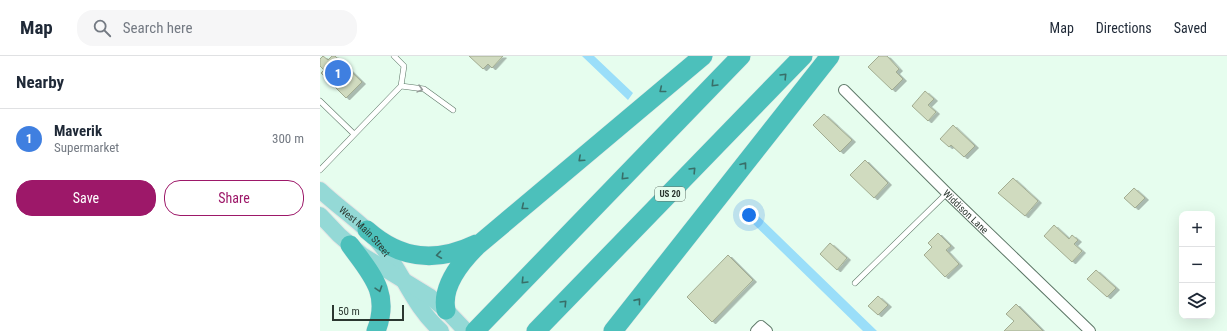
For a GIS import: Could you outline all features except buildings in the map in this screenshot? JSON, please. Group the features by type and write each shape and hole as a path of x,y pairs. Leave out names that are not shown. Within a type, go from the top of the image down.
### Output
{"highway":[{"path":"446,310 445,294 453,278 468,256 488,237 703,56"},
{"path":"475,331 742,56"},
{"name":"US 20","path":"536,331 804,56"},
{"path":"613,331 830,56"},
{"path":"367,230 376,238 396,250 420,256 455,252 488,237"},
{"path":"350,246 371,273 378,287 382,310 376,331"}],"main road":[{"name":"West Main Street","path":"320,190 367,230 389,256 420,308 441,331"},
{"name":"West Main Street","path":"320,215 350,246 374,264 429,296 446,310 466,331"}],"street":[{"name":"Widdison Lane","path":"844,90 1090,331"},
{"path":"756,331 761,326 767,331"}],"lane":[{"path":"320,170 401,86 404,66 394,56"},
{"path":"401,86 424,89 453,110"},
{"path":"320,101 354,134"},
{"path":"855,283 947,192"}],"water":[{"path":"582,56 594,56 633,93 628,100"},
{"path":"747,205 877,331 863,331 740,211"}],"place":[{"name":"Maverik","path":"338,73"}]}
